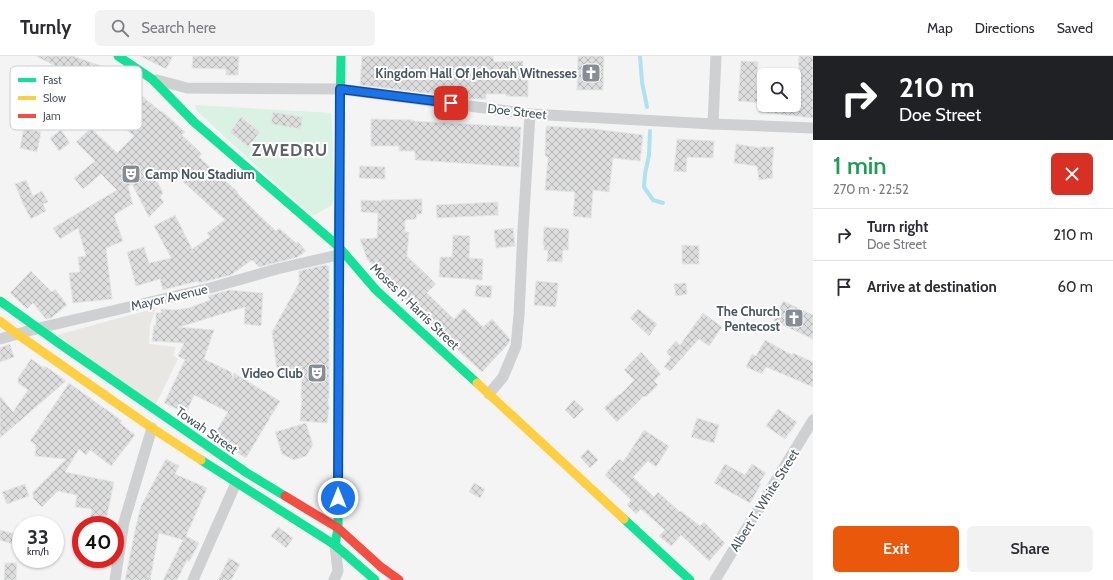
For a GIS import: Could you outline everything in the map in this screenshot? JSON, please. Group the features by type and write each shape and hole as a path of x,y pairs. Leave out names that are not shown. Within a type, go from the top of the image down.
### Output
{"main road":[{"name":"Moses P. Harris Street","path":"118,56 133,66"},
{"path":"335,545 338,528 340,56"},
{"name":"Moses P. Harris Street","path":"142,72 152,79 194,122 338,250 376,290 690,580"},
{"name":"Towah Street","path":"0,301 247,473 338,528 399,580"},
{"name":"Towah Street","path":"0,321 152,428 335,545 375,580"}],"street":[{"path":"713,124 716,56"},
{"name":"Doe Street","path":"152,79 187,88 340,89 530,114 813,128"},
{"path":"489,394 503,378 516,346 530,114"},
{"name":"Mayor Avenue","path":"0,339 39,328 210,288 338,250"},
{"name":"Albert T. White Street","path":"715,580 813,420"},
{"path":"115,580 124,522 152,428"},
{"path":"193,580 236,483"},
{"path":"334,580 338,571 335,545"}],"shaded area":[{"path":"156,308 150,325 149,344 176,347 173,355 178,359 155,406 57,335"}],"green space":[{"path":"195,105 331,113 334,198 332,205 313,216 198,112"}],"building":[{"path":"36,56 73,56 101,66 56,66"},
{"path":"140,56 173,56 166,69"},
{"path":"193,56 239,56 238,75 226,75 226,69 192,68"},
{"path":"362,56 493,56 494,62 523,61 523,80 528,80 528,97 506,96 506,94 486,94 486,99 468,99 468,97 449,96 450,93 426,93 360,85"},
{"name":"Kingdom Hall Of Jehovah Witnesses","path":"578,56 604,56 603,90 577,90"},
{"path":"799,56 813,56 813,118 759,112 801,112 801,68 799,68"},
{"path":"741,61 758,62 756,86 757,102 738,101"},
{"path":"142,96 161,112 162,111 185,132 182,135 202,154 199,157 238,192 237,193 260,216 276,231 279,228 296,243 298,242 306,251 298,257 259,267 252,260 231,275 199,283 198,281 163,290 160,279 136,286 127,252 144,247 149,263 171,258 154,226 175,215 192,249 210,237 207,233 225,220 179,178 173,184 165,172 155,177 163,193 160,197 164,202 149,217 132,184 128,186 133,205 132,204 114,215 123,241 106,248 112,299 73,303 69,273 80,272 78,257 86,256 78,228 60,239 53,228 117,190 101,174 83,189 74,178 95,161 76,142 89,130 93,130 117,153 134,136 127,130 142,130"},
{"path":"273,112 302,117 301,129 271,124"},
{"path":"241,117 260,132 248,147 230,132"},
{"path":"371,119 413,120 521,127 519,167 415,160 415,151 399,151 399,146 371,146"},
{"path":"546,126 594,129 643,135 640,161 613,158 609,192 593,190 591,218 573,216 575,192 545,190 548,157 545,156"},
{"path":"24,130 41,132 37,152 20,148"},
{"path":"61,130 70,143 59,151 50,138"},
{"path":"677,139 714,141 713,158 687,157 686,172 674,171"},
{"path":"736,144 760,148 774,147 772,168 773,178 759,180 757,166 734,163"},
{"path":"360,166 385,167 385,179 359,178"},
{"path":"26,180 33,196 42,191 48,202 43,204 46,211 31,219 15,184"},
{"path":"422,199 422,214 417,214 416,219 405,220 405,232 409,232 407,256 436,284 427,293 454,319 464,308 483,327 492,319 510,339 509,343 482,372 390,287 391,285 367,259 360,239 377,238 378,213 361,212 361,200 382,201"},
{"path":"498,202 498,215 437,218 436,205"},
{"path":"544,227 569,229 568,250 563,250 562,262 547,261 548,250 544,250 543,245"},
{"path":"513,228 515,246 496,248 494,230"},
{"path":"453,235 470,236 469,258 483,259 482,280 439,277 440,257 452,257"},
{"path":"682,245 699,246 699,264 682,264"},
{"path":"325,265 329,266 329,409 327,423 300,421 302,366 297,374 287,377 278,373 272,332 299,283 299,271"},
{"path":"31,271 52,292 55,289 67,305 51,318 46,319 33,303 27,309 10,293"},
{"path":"536,281 558,283 556,307 534,305"},
{"path":"686,283 687,294 676,296 674,284"},
{"path":"476,285 492,286 491,298 475,296"},
{"path":"229,290 263,293 261,326 244,324 245,307 179,327 214,330 204,359 231,372 233,379 234,373 280,401 246,458 212,438 228,412 194,395 186,413 164,403 185,360 178,356 184,343 152,341 154,325 156,326 156,313 161,313 161,309 174,310 189,308 210,300 208,296"},
{"name":"The Church Pentecost","path":"783,301 813,315 813,339 774,321"},
{"path":"638,309 657,324 649,336 630,318"},
{"path":"703,313 722,327 709,346 699,339 670,371 664,367 671,357 666,352 676,341 680,345"},
{"path":"765,340 792,355 793,353 813,362 813,387 766,367 762,374 746,367 752,354 756,356"},
{"path":"10,344 14,357 0,362 0,348"},
{"path":"641,352 661,374 654,381 658,385 646,397 644,396 617,422 604,408 619,394 620,395 634,380 624,370"},
{"path":"31,359 44,368 45,366 66,381 0,438 0,396 13,412 28,390 18,383 18,378"},
{"path":"69,383 122,421 120,423 135,435 111,466 90,450 86,455 79,449 65,472 114,482 107,516 91,516 92,509 75,507 77,495 58,491 42,507 33,498 33,492 66,459 35,456 36,445 30,441"},
{"path":"574,400 584,409 574,419 565,410"},
{"path":"778,409 797,422 785,439 766,426"},
{"path":"697,418 719,425 714,443 691,437"},
{"path":"306,423 313,445 306,456 294,460 282,454 275,432"},
{"path":"644,430 669,446 656,467 648,461 633,477 654,497 658,492 680,512 681,511 700,526 704,522 725,543 709,561 681,535 671,546 659,536 665,530 641,509 636,514 627,505 631,500 605,475 619,459 623,462"},
{"path":"588,449 598,460 590,468 580,457"},
{"path":"166,459 179,466 175,474 207,488 186,536 199,543 189,562 187,560 177,580 163,580 183,540 159,533 150,580 125,580 141,506"},
{"path":"725,464 745,475 752,464 766,473 759,483 761,484 750,503 714,483"},
{"path":"474,483 485,489 480,498 469,492"},
{"path":"25,484 29,496 7,504 2,492"},
{"path":"278,527 293,538 286,548 271,536"},
{"path":"0,530 12,533 12,544 0,540"},
{"path":"229,558 240,564 231,580 218,580"},
{"path":"5,563 12,563 12,568 17,568 16,580 4,580"}],"waterway":[{"path":"640,56 642,82 647,107"},
{"path":"650,131 649,155 644,187 653,200 663,203"}],"traffic: fast":[{"path":"118,56 133,66"},
{"path":"335,545 338,528 338,255 341,56"},
{"path":"142,72 152,79 194,122 338,246 376,290 477,383"},
{"path":"0,301 247,473 285,496"},
{"path":"201,460 335,545 375,580"},
{"path":"624,519 690,580"}],"traffic: slow":[{"path":"0,321 152,428 201,460"},
{"path":"477,383 624,519"}],"traffic: jam":[{"path":"285,496 338,528 381,567 399,580"}],"place":[{"name":"Kingdom Hall Of Jehovah Witnesses","path":"591,73"},
{"name":"Camp Nou Stadium","path":"131,174"},
{"name":"The Church Pentecost","path":"794,318"},
{"name":"Video Club","path":"317,373"}],"district":[{"name":"ZWEDRU","path":"290,150"}],"route":[{"path":"338,498 340,89 451,103"}]}
